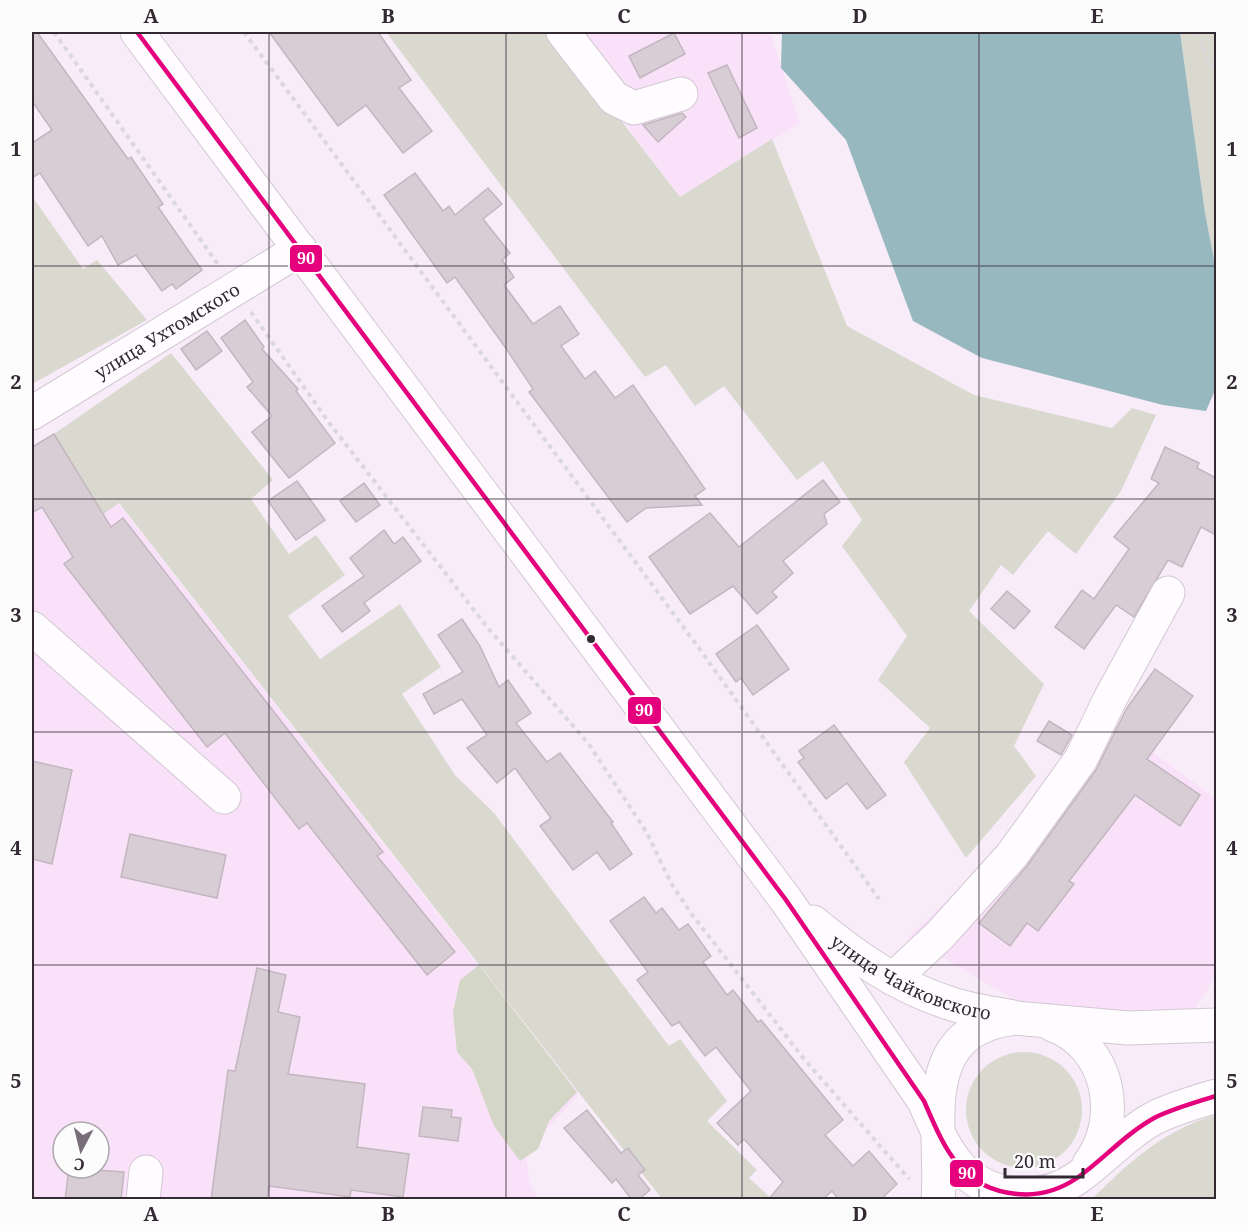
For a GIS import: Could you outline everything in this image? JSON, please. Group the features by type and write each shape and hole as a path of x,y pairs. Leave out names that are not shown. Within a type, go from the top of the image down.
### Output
{"main road":[{"name":"улица Чайковского","path":"137,32 786,900 924,1101 938,1132"},
{"path":"563,32 614,98 634,108 681,94"},
{"name":"улица Ухтомского","path":"32,414 300,249"},
{"path":"893,979 940,935 1012,855 1074,769 1147,628 1168,594"},
{"path":"32,628 224,797"},
{"name":"улица Чайковского","path":"786,900 842,946 893,979 950,1004 1030,1020"},
{"path":"1184,1026 1216,1019"},
{"path":"925,1192 940,1170 938,1089 948,1060 961,1042 979,1029 997,1020 1030,1020 1128,1028 1216,1025"},
{"path":"1030,1020 1069,1031 1089,1048 1101,1068 1106,1091 1108,1109 1104,1133 1096,1154 1057,1189"},
{"path":"938,1132 959,1168 974,1180 997,1192 1036,1195 1057,1189 1122,1139 1156,1118 1190,1103 1216,1096"}],"path":[{"path":"54,32 330,423 458,589 588,743 647,833 671,883 690,912 804,1059 925,1192"},
{"path":"244,32 701,651 879,898"},
{"path":"1196,32 1216,75"}],"shaded area":[{"path":"386,32 553,32 680,197 772,139 847,326 974,395 1112,428 1132,408 1156,415 1121,491 1076,554 1048,531 1013,575 1001,565 969,611 1044,684 1014,746 1036,776 966,858 904,762 930,728 878,680 907,636 842,546 862,520 823,461 797,480 724,386 695,406 666,365 645,377"},
{"path":"578,32 770,32 800,123 680,197 593,81"},
{"path":"1180,32 1216,32 1216,270 1205,213"},
{"path":"34,199 83,269 97,260 147,320 32,384 32,201"},
{"path":"171,353 273,480 251,499 289,554 316,535 345,575 288,616 320,659 400,604 441,667 402,694 455,775 494,813 669,1046 680,1039 727,1101 707,1121 757,1170 749,1178 772,1199 662,1199 119,503 103,514 54,434"},
{"path":"54,434 102,513 118,503 577,1092 577,1097 526,1151 529,1179 537,1199 32,1200 32,447"},
{"path":"1107,718 1216,799 1216,976 1192,1013 1114,1015 1018,1002 908,937 1000,851"},
{"path":"1024,1052 1046,1056 1065,1069 1078,1088 1082,1110 1078,1132 1065,1151 1046,1164 1024,1168 1002,1164 983,1151 970,1132 966,1110 970,1088 983,1069 1002,1056"},
{"path":"1216,1115 1216,1199 1094,1197 1150,1148 1181,1129"}],"green space":[{"path":"479,965 577,1092 549,1121 538,1149 520,1161 494,1126 472,1069 457,1052 453,1012 460,980"}],"water":[{"path":"782,32 1180,32 1205,213 1216,270 1216,388 1206,411 1163,405 982,358 913,321 846,140 781,68"}],"building":[{"path":"32,32 37,32 128,159 131,157 163,204 158,207 202,270 176,289 172,284 162,291 136,255 118,265 102,236 88,246 40,173 32,178 32,143 52,130 32,101"},
{"path":"269,32 378,32 411,80 399,88 432,131 403,153 366,105 338,126"},
{"path":"674,33 685,54 640,78 629,56"},
{"path":"727,65 757,128 739,138 708,73"},
{"path":"682,113 686,117 658,142 643,125"},
{"path":"415,173 443,211 449,206 455,215 488,188 502,204 483,219 510,253 502,260 514,277 504,285 533,324 560,306 579,334 561,346 585,379 595,371 615,398 633,385 705,489 695,496 702,505 646,508 627,522 529,392 533,389 455,277 447,283 384,195"},
{"path":"245,320 264,347 262,349 298,389 296,391 335,443 289,478 252,432 272,416 247,387 253,382 221,338"},
{"path":"207,331 222,351 196,370 181,349"},
{"path":"54,434 111,527 123,518 383,852 377,856 455,952 427,975 307,823 299,829 225,733 207,747 64,564 73,557 42,507 32,513 32,447"},
{"path":"1165,447 1199,463 1197,468 1216,478 1216,535 1201,527 1182,567 1168,560 1134,617 1116,605 1084,649 1055,627 1082,590 1094,599 1129,549 1114,537 1159,483 1151,479"},
{"path":"823,480 840,502 824,514 827,524 783,561 793,573 772,592 777,597 757,614 733,586 690,614 649,557 710,513 739,547"},
{"path":"297,481 325,520 296,540 268,501"},
{"path":"364,483 380,505 356,522 340,501"},
{"path":"384,530 394,544 403,537 421,561 364,603 370,611 342,632 322,606 364,576 350,558"},
{"path":"1007,591 1030,611 1014,629 991,609"},
{"path":"462,619 480,646 499,687 508,680 531,713 516,723 547,762 560,753 613,822 611,823 632,854 610,870 597,852 573,870 540,826 551,818 515,768 497,783 467,748 487,735 462,699 434,714 423,694 463,672 438,635"},
{"path":"757,625 789,669 753,695 741,678 736,682 716,654"},
{"path":"1155,669 1193,696 1147,759 1200,795 1180,826 1135,795 1069,881 1074,884 1038,931 1027,923 1010,946 979,923 1027,866 1096,770 1127,708"},
{"path":"1049,721 1072,735 1061,755 1037,741"},
{"path":"834,725 886,795 867,809 847,783 826,799 798,762 804,758 799,751"},
{"path":"32,761 72,770 52,864 32,859"},
{"path":"130,834 226,855 217,898 121,877"},
{"path":"644,897 656,913 662,908 679,930 688,924 711,956 703,962 727,995 733,990 758,1022 761,1020 843,1120 825,1135 853,1166 869,1151 897,1184 880,1200 839,1200 832,1191 822,1200 768,1200 783,1182 744,1139 738,1145 717,1123 751,1091 716,1047 705,1056 679,1022 672,1026 637,980 648,972 610,921"},
{"path":"257,968 286,975 278,1012 300,1017 288,1074 365,1084 357,1147 409,1154 403,1197 351,1190 350,1197 269,1186 267,1200 211,1200 228,1070 235,1071"},
{"path":"423,1107 452,1110 451,1117 461,1118 458,1141 419,1136"},
{"path":"587,1110 621,1153 628,1148 645,1170 638,1175 650,1190 638,1200 632,1200 616,1179 612,1183 564,1128"},
{"path":"111,1171 124,1172 121,1200 65,1200 68,1180 111,1180"}],"transit line":[{"name":"90","path":"137,32 786,900 924,1101 947,1149 968,1175 981,1184 997,1190 1017,1194 1048,1192 1063,1186 1087,1171 1145,1123 1178,1108 1216,1096"}]}
